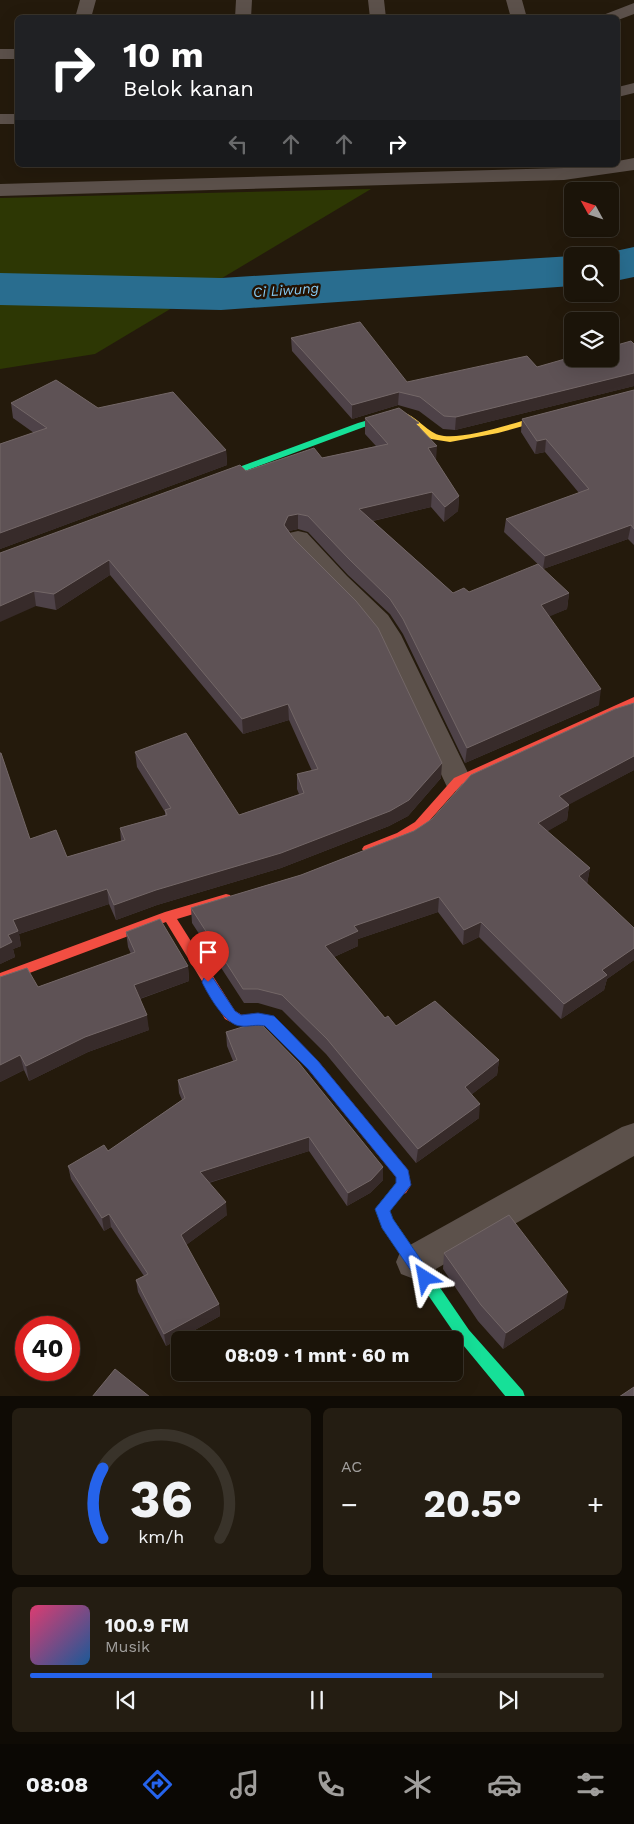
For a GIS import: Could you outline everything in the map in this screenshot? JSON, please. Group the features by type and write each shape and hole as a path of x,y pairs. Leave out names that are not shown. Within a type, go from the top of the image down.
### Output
{"street":[{"path":"84,15 88,0"},
{"path":"243,15 244,0"},
{"path":"376,0 378,15"},
{"path":"514,0 518,15"},
{"path":"616,15 634,8"},
{"path":"0,54 15,54"},
{"path":"620,92 634,88"},
{"path":"0,119 15,119"},
{"path":"620,165 634,164"},
{"path":"233,185 234,167"},
{"path":"0,190 53,181 233,185 399,172 563,170 598,167"},
{"path":"194,487 361,424 398,414 410,417 436,438 458,439 569,410"},
{"path":"298,539 338,582 379,621 392,641 458,781"},
{"path":"358,853 401,836 419,825 458,781 634,701"},
{"path":"0,979 169,916 233,897"},
{"path":"169,916 230,1015 240,1021 269,1020 313,1065 403,1175 404,1185 382,1209 387,1223 457,1326 494,1373 517,1396"},
{"path":"414,1262 634,1138"}],"green space":[{"path":"371,189 95,354 0,369 0,198"}],"building":[{"path":"360,322 407,382 527,356 537,367 564,359 564,367 619,367 619,344 631,341 634,344 634,373 456,417 444,416 420,397 399,392 352,405 291,338"},
{"path":"56,380 98,408 173,392 226,450 0,533 0,444 47,428 11,403"},
{"path":"634,390 634,529 631,525 545,556 506,519 589,489 546,439 537,441 522,419"},
{"path":"399,408 419,423 416,424 437,446 428,448 459,496 445,507 432,492 359,509 453,593 464,588 469,592 538,564 569,593 541,605 601,689 467,748 403,619 390,599 308,516 298,514 288,516 284,525 294,539 356,601 378,628 442,763 409,800 390,811 281,853 156,890 114,905 107,889 13,920 18,931 8,935 12,942 0,948 0,753 30,839 56,830 67,857 125,840 120,828 167,815 165,810 171,808 135,752 186,733 239,815 304,793 297,774 318,769 288,704 242,719 109,560 54,594 34,591 0,606 0,553 240,465 246,471 314,448 322,458 388,444 365,418"},
{"path":"634,703 634,756 559,796 569,805 538,823 590,868 579,876 634,928 634,948 602,970 607,975 564,1004 481,922 464,930 439,897 354,926 358,931 325,946 385,1018 388,1016 396,1026 435,1001 499,1060 465,1087 480,1104 418,1149 327,1039 282,995 258,989 243,989 191,908 301,875 414,831 432,819 471,775 615,709"},
{"path":"160,919 188,966 134,985 147,1015 85,1037 26,1066 20,1055 0,1065 0,977 27,968 38,987 135,952 126,932"},
{"path":"259,1022 299,1063 383,1167 371,1180 348,1193 309,1137 200,1172 226,1202 181,1235 219,1304 164,1334 136,1280 148,1274 109,1214 102,1218 68,1166 104,1145 108,1151 185,1098 178,1080 237,1060 226,1032"},
{"path":"509,1215 568,1292 506,1333 481,1305 444,1253"},
{"path":"115,1369 149,1396 93,1396"},
{"path":"634,1387 634,1396 620,1396"}],"waterway":[{"name":"Ci Liwung","path":"619,265 634,262"},
{"name":"Ci Liwung","path":"0,289 221,294 564,272"}],"traffic: fast":[{"path":"207,482 361,425 400,414"},
{"path":"401,1188 382,1209 387,1223 464,1335 516,1396"}],"traffic: slow":[{"path":"400,414 411,419 434,437 450,439 515,426 559,413"}],"traffic: jam":[{"path":"368,849 401,836 419,825 458,781 634,701"},
{"path":"0,979 169,916 226,899"},
{"path":"169,916 230,1015 240,1021 258,1019 269,1021 313,1065 403,1175 404,1185 401,1188"}],"route":[{"path":"208,982 230,1015 240,1021 269,1020 313,1065 403,1175 404,1185 382,1209 387,1223 425,1278"}]}
